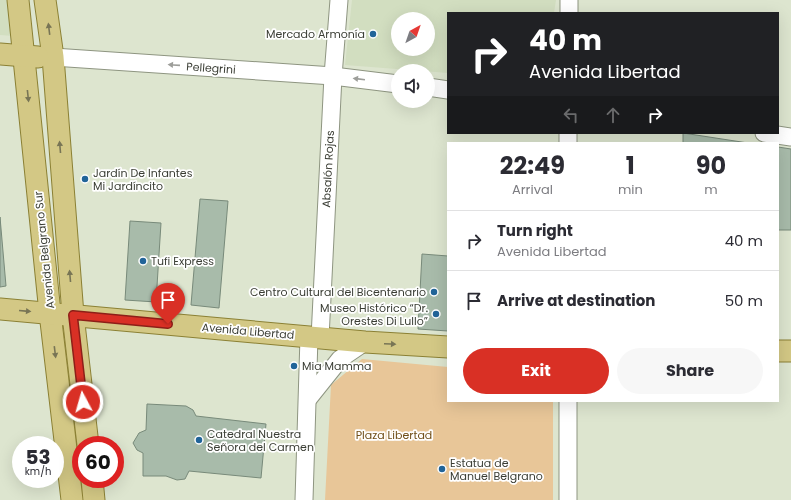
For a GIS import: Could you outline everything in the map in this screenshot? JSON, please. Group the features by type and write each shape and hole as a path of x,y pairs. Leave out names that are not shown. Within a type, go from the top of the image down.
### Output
{"main road":[{"name":"Avenida Belgrano Sur","path":"18,0 50,313 72,500"},
{"name":"Avenida Belgrano Sur","path":"45,0 53,57 73,315 87,436"},
{"name":"Pellegrini","path":"0,54 24,57 53,57"},
{"name":"Avenida Libertad","path":"0,309 365,342 447,347"},
{"path":"779,351 791,351"},
{"path":"93,488 94,500"}],"street":[{"name":"Absalón Rojas","path":"304,500 308,399 339,0"},
{"path":"569,0 569,12"},
{"name":"Pellegrini","path":"53,57 333,76 391,83"},
{"path":"435,88 447,90"},
{"path":"771,134 791,137"},
{"path":"308,399 340,358 365,342"},
{"path":"568,402 568,500"}],"shaded area":[{"path":"0,0 9,0 13,36 0,35"},
{"name":"Mercado Armonía","path":"352,0 556,0 554,12 447,12 447,73 435,72 435,64 391,64 391,69 345,65"}],"green space":[{"name":"Plaza Libertad","path":"362,359 447,367 447,402 553,402 553,500 325,500 331,385"}],"building":[{"path":"683,134 690,134 742,142 683,142"},
{"path":"779,147 791,149 791,230 779,230"},
{"path":"200,199 228,201 219,308 191,305"},
{"path":"0,217 6,286 0,287"},
{"name":"Tufi Express","path":"130,221 161,223 156,302 125,300"},
{"name":"Centro Cultural del Bicentenario","path":"422,254 447,256 447,331 418,329"},
{"name":"Catedral Nuestra Señora del Carmen","path":"147,404 186,406 193,410 196,416 266,424 261,478 189,471 185,479 177,480 166,476 143,476 143,453 137,450 133,443 139,433 146,430"}],"place":[{"name":"Mercado Armonía","path":"373,34"},
{"name":"Jardín De Infantes Mi Jardíncito","path":"85,179"},
{"name":"Tufi Express","path":"143,261"},
{"name":"Centro Cultural del Bicentenario","path":"434,292"},
{"name":"Museo Histórico “Dr. Orestes Di Lullo”","path":"436,314"},
{"name":"Mia Mamma","path":"294,366"},
{"name":"Catedral Nuestra Señora del Carmen","path":"199,440"},
{"name":"Estatua de Manuel Belgrano","path":"442,469"}],"route":[{"path":"83,402 73,315 168,324"}]}
